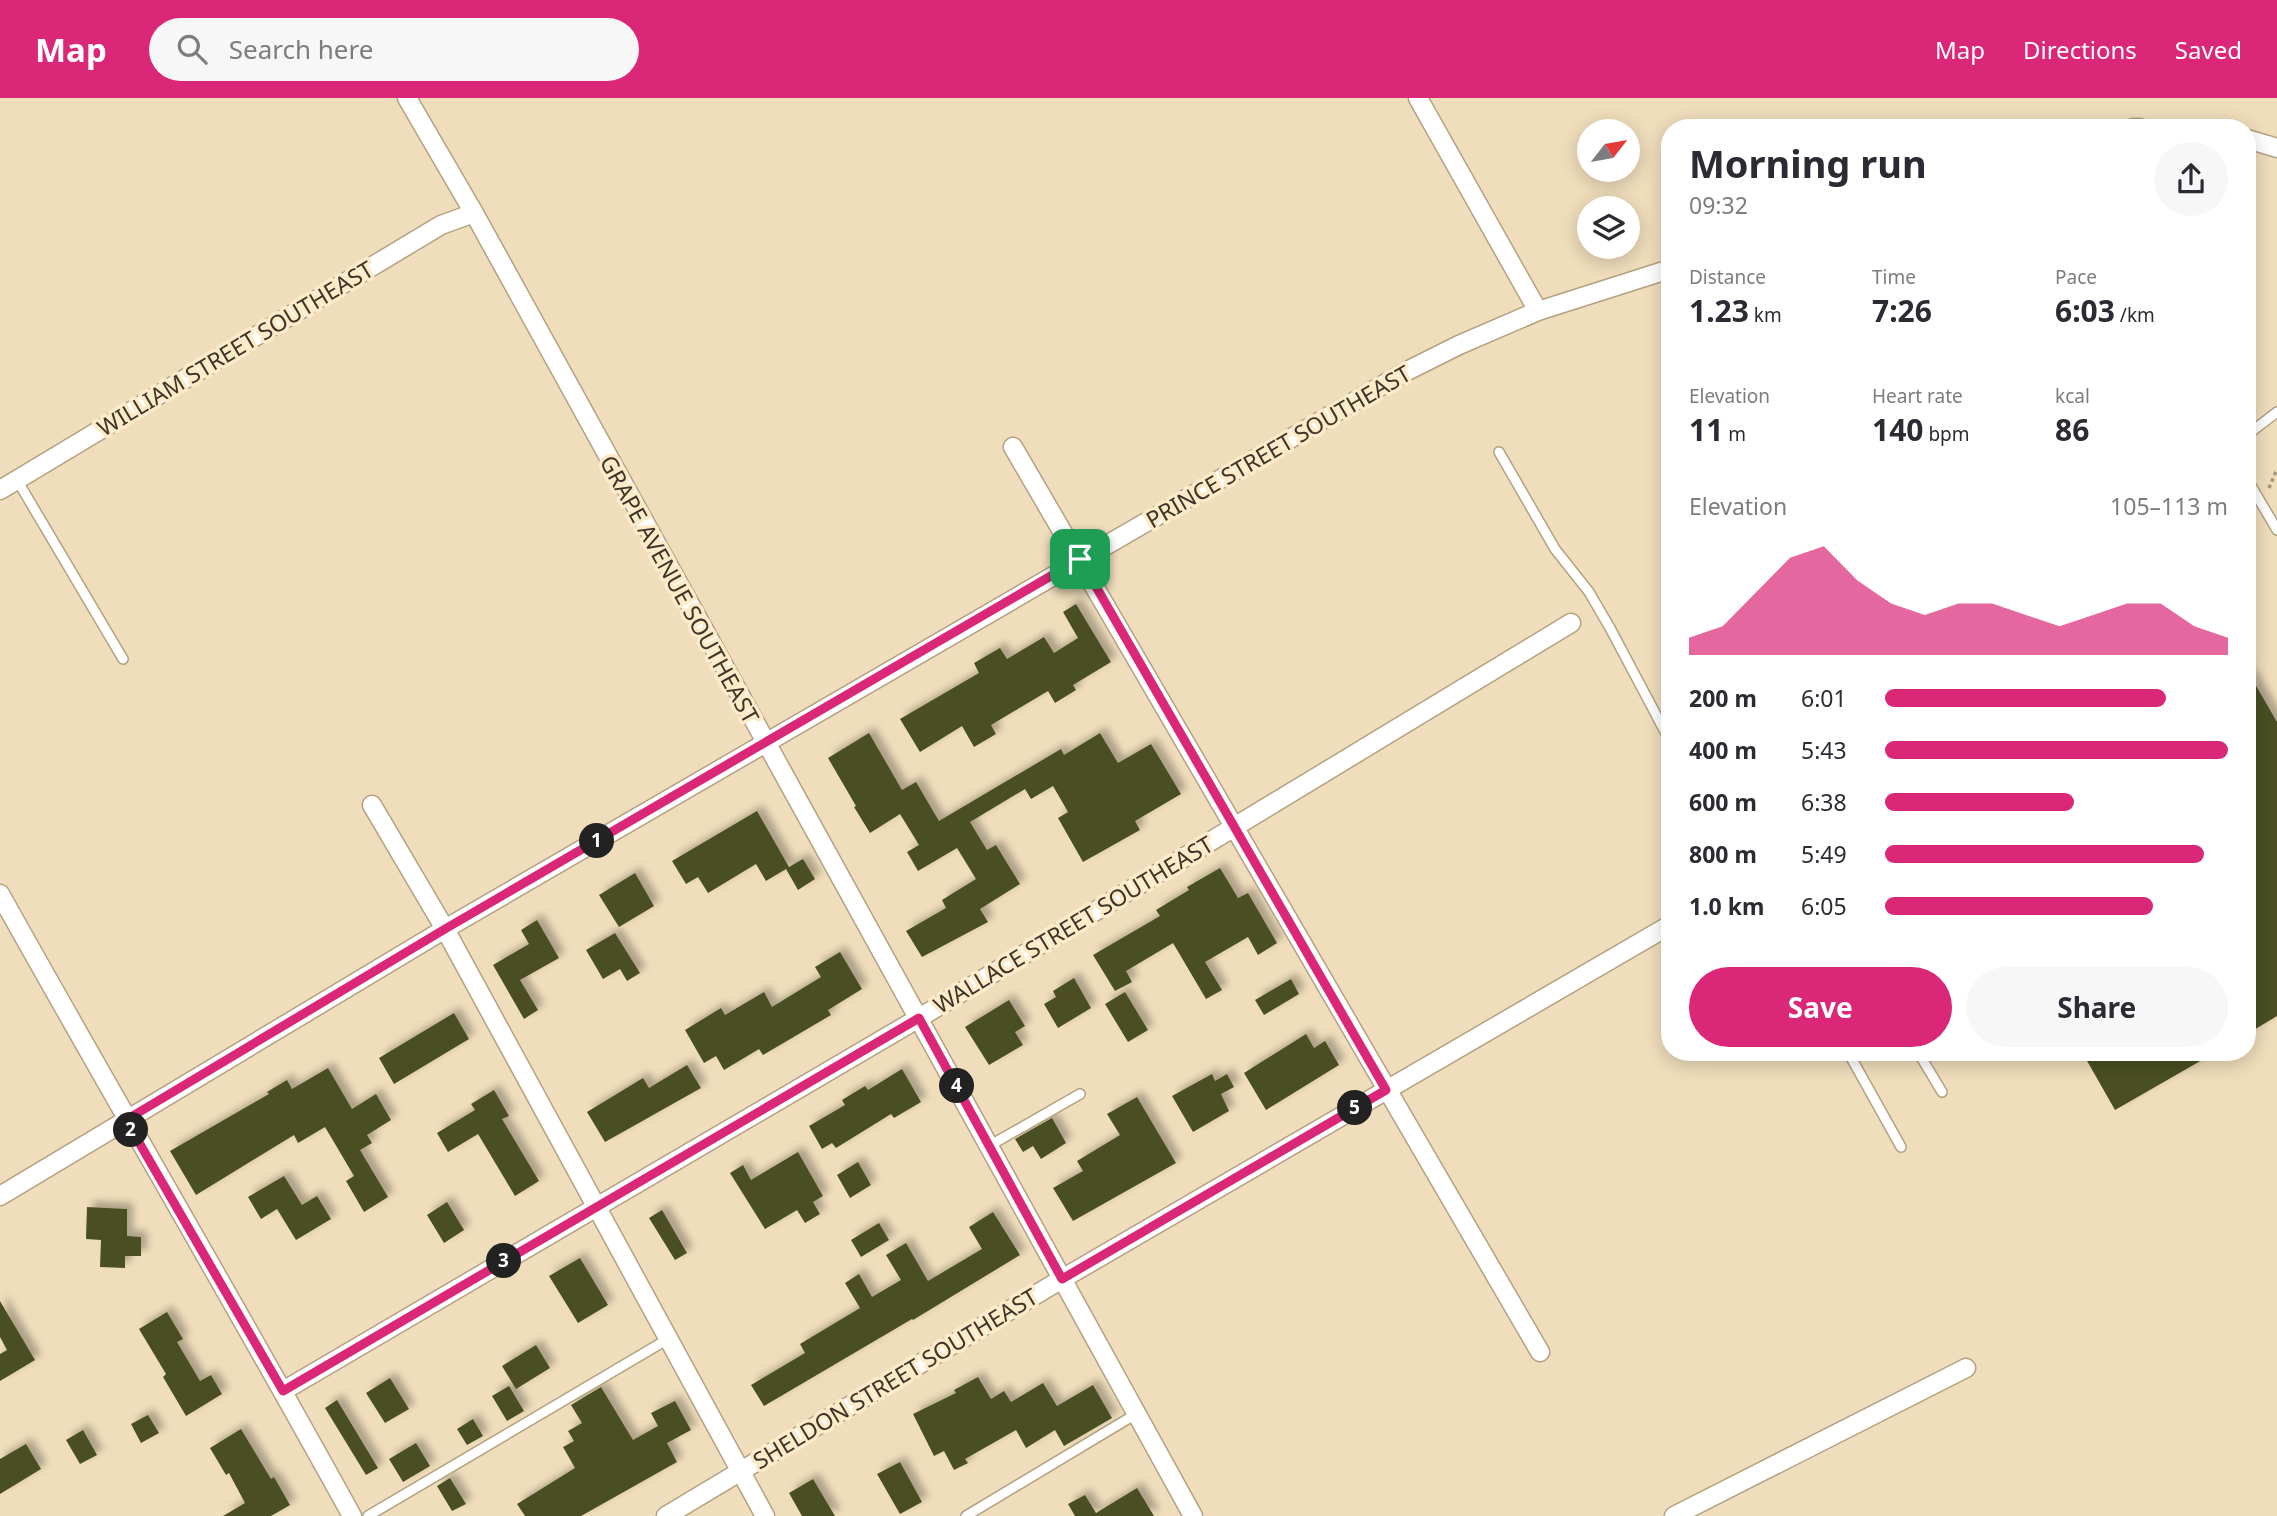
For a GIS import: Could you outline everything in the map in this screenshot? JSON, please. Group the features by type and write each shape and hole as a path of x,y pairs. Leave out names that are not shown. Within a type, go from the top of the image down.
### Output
{"street":[{"name":"GRAPE AVENUE SOUTHEAST","path":"407,98 474,213 1193,1516"},
{"path":"1419,98 1538,311"},
{"path":"2256,142 2277,148"},
{"name":"WILLIAM STREET SOUTHEAST","path":"0,490 441,225 474,213"},
{"name":"PRINCE STREET SOUTHEAST","path":"0,1196 445,929 1405,372 1538,311 1661,272"},
{"path":"1013,447 1540,1352"},
{"name":"WALLACE STREET SOUTHEAST","path":"283,1391 919,1018 1571,622"},
{"path":"372,805 445,929 765,1516"},
{"path":"0,894 352,1516"},
{"name":"SHELDON STREET SOUTHEAST","path":"666,1516 1062,1279 1661,930"},
{"path":"1674,1516 1966,1367"}],"lane":[{"path":"2256,428 2277,412"},
{"path":"1499,452 1555,549 1589,592 1661,725"},
{"path":"17,480 123,659"},
{"path":"2256,494 2277,530"},
{"path":"1853,1061 1901,1147"},
{"path":"1923,1061 1941,1092"},
{"path":"989,1146 1080,1094"},
{"path":"368,1516 668,1339"},
{"path":"966,1516 1136,1414"}],"building":[{"path":"1076,604 1111,662 1073,685 1076,690 1055,703 1048,691 991,725 996,734 974,747 962,726 920,752 900,719 979,673 974,663 1000,648 1007,659 1044,637 1054,653 1078,638 1063,612"},
{"path":"2256,686 2277,722 2277,1016 2256,1029"},
{"path":"869,733 902,790 916,782 939,821 1061,749 1064,755 1100,733 1118,763 1151,744 1181,794 1135,821 1140,830 1083,862 1058,818 1068,812 1053,786 1031,799 1025,789 970,822 987,850 996,845 1020,884 980,909 988,922 922,957 906,931 946,908 942,900 976,879 957,848 918,871 907,852 919,845 900,814 870,833 828,758"},
{"path":"757,811 789,867 803,859 815,879 798,890 786,869 766,881 756,864 708,893 698,877 686,884 672,861"},
{"path":"1220,868 1238,898 1248,893 1277,943 1258,955 1248,937 1205,962 1222,990 1206,999 1173,943 1126,971 1132,982 1115,991 1093,955 1160,916 1156,910 1189,890 1187,887"},
{"path":"635,873 654,906 619,927 599,895"},
{"path":"537,920 559,958 520,980 538,1010 524,1019 493,965 529,944 521,930"},
{"path":"615,933 640,973 627,981 620,969 603,979 586,950"},
{"path":"840,952 862,989 828,1010 831,1015 763,1055 759,1049 724,1070 716,1056 704,1063 685,1030 721,1008 725,1015 764,992 772,1007 821,977 815,967"},
{"path":"1074,978 1091,1008 1058,1028 1044,1004 1056,997 1053,991"},
{"path":"1291,979 1299,994 1264,1015 1255,1000"},
{"path":"1125,992 1148,1030 1128,1042 1105,1004"},
{"path":"1009,1000 1025,1026 1015,1032 1023,1045 989,1065 965,1027"},
{"path":"454,1013 469,1039 394,1084 379,1058"},
{"path":"1306,1034 1314,1048 1325,1041 1339,1065 1266,1110 1244,1073"},
{"path":"2087,1061 2200,1061 2115,1110"},
{"path":"687,1065 701,1088 605,1142 587,1112 643,1078 649,1088"},
{"path":"328,1068 352,1109 376,1094 391,1120 367,1135 372,1143 360,1150 388,1197 364,1212 346,1181 354,1176 325,1127 298,1143 294,1135 196,1195 170,1151 269,1094 267,1092 287,1080 292,1089"},
{"path":"902,1069 921,1102 894,1118 891,1114 836,1148 832,1143 822,1149 809,1126 845,1105 842,1100 865,1086 868,1090"},
{"path":"1212,1074 1215,1081 1227,1074 1234,1087 1221,1094 1229,1111 1193,1132 1172,1096"},
{"path":"494,1090 509,1116 502,1119 539,1181 515,1196 478,1134 448,1152 437,1133 475,1110 471,1104"},
{"path":"1137,1097 1176,1163 1073,1221 1053,1188 1083,1171 1077,1161 1120,1135 1107,1114"},
{"path":"1052,1118 1066,1143 1041,1159 1033,1146 1023,1152 1015,1139"},
{"path":"798,1152 823,1196 813,1202 820,1214 805,1223 797,1210 765,1229 730,1173 743,1165 751,1180"},
{"path":"858,1162 871,1185 850,1198 837,1175"},
{"path":"284,1176 302,1205 317,1196 331,1219 296,1240 277,1209 261,1219 248,1197"},
{"path":"447,1202 464,1230 444,1243 427,1215"},
{"path":"87,1207 127,1209 127,1236 141,1237 141,1256 125,1256 125,1268 100,1267 101,1240 86,1239"},
{"path":"662,1210 687,1253 675,1260 649,1218"},
{"path":"993,1212 1020,1255 764,1406 751,1385 805,1353 800,1344 860,1308 845,1283 859,1274 872,1297 901,1280 886,1255 906,1243 928,1281 982,1249 969,1227"},
{"path":"879,1223 889,1240 861,1257 851,1240"},
{"path":"580,1258 608,1305 578,1323 549,1276"},
{"path":"0,1301 35,1360 0,1381 0,1354 7,1350 0,1337"},
{"path":"167,1312 183,1339 177,1342 200,1381 211,1375 222,1394 186,1416 163,1377 166,1374 139,1329"},
{"path":"536,1345 550,1368 516,1389 502,1366"},
{"path":"978,1377 991,1399 1004,1391 1011,1402 1043,1383 1057,1406 1093,1385 1112,1418 1064,1446 1055,1430 1026,1448 1016,1430 965,1459 968,1463 954,1470 944,1451 934,1456 913,1414 956,1393 954,1390"},
{"path":"390,1378 409,1409 385,1423 366,1393"},
{"path":"509,1386 524,1411 507,1421 492,1396"},
{"path":"601,1387 633,1440 658,1426 651,1413 675,1401 691,1430 667,1443 677,1462 581,1516 525,1516 517,1504 575,1468 563,1447 574,1441 568,1431 582,1423 571,1405"},
{"path":"337,1400 378,1468 366,1475 325,1408"},
{"path":"148,1415 159,1433 141,1443 131,1424"},
{"path":"473,1419 483,1436 467,1445 457,1429"},
{"path":"241,1429 290,1505 271,1516 223,1516 245,1503 229,1473 226,1475 210,1448"},
{"path":"83,1430 97,1455 80,1464 66,1440"},
{"path":"416,1443 430,1466 403,1482 389,1459"},
{"path":"26,1444 41,1469 0,1494 0,1459"},
{"path":"900,1462 922,1502 900,1514 877,1474"},
{"path":"450,1478 466,1504 452,1511 437,1486"},
{"path":"813,1479 835,1516 802,1516 789,1493"},
{"path":"1137,1488 1154,1516 1075,1516 1068,1504 1085,1495 1096,1513"}],"route":[{"path":"1080,559 1386,1090 1062,1279 919,1018 283,1391 126,1120 445,929 1080,559"}]}
